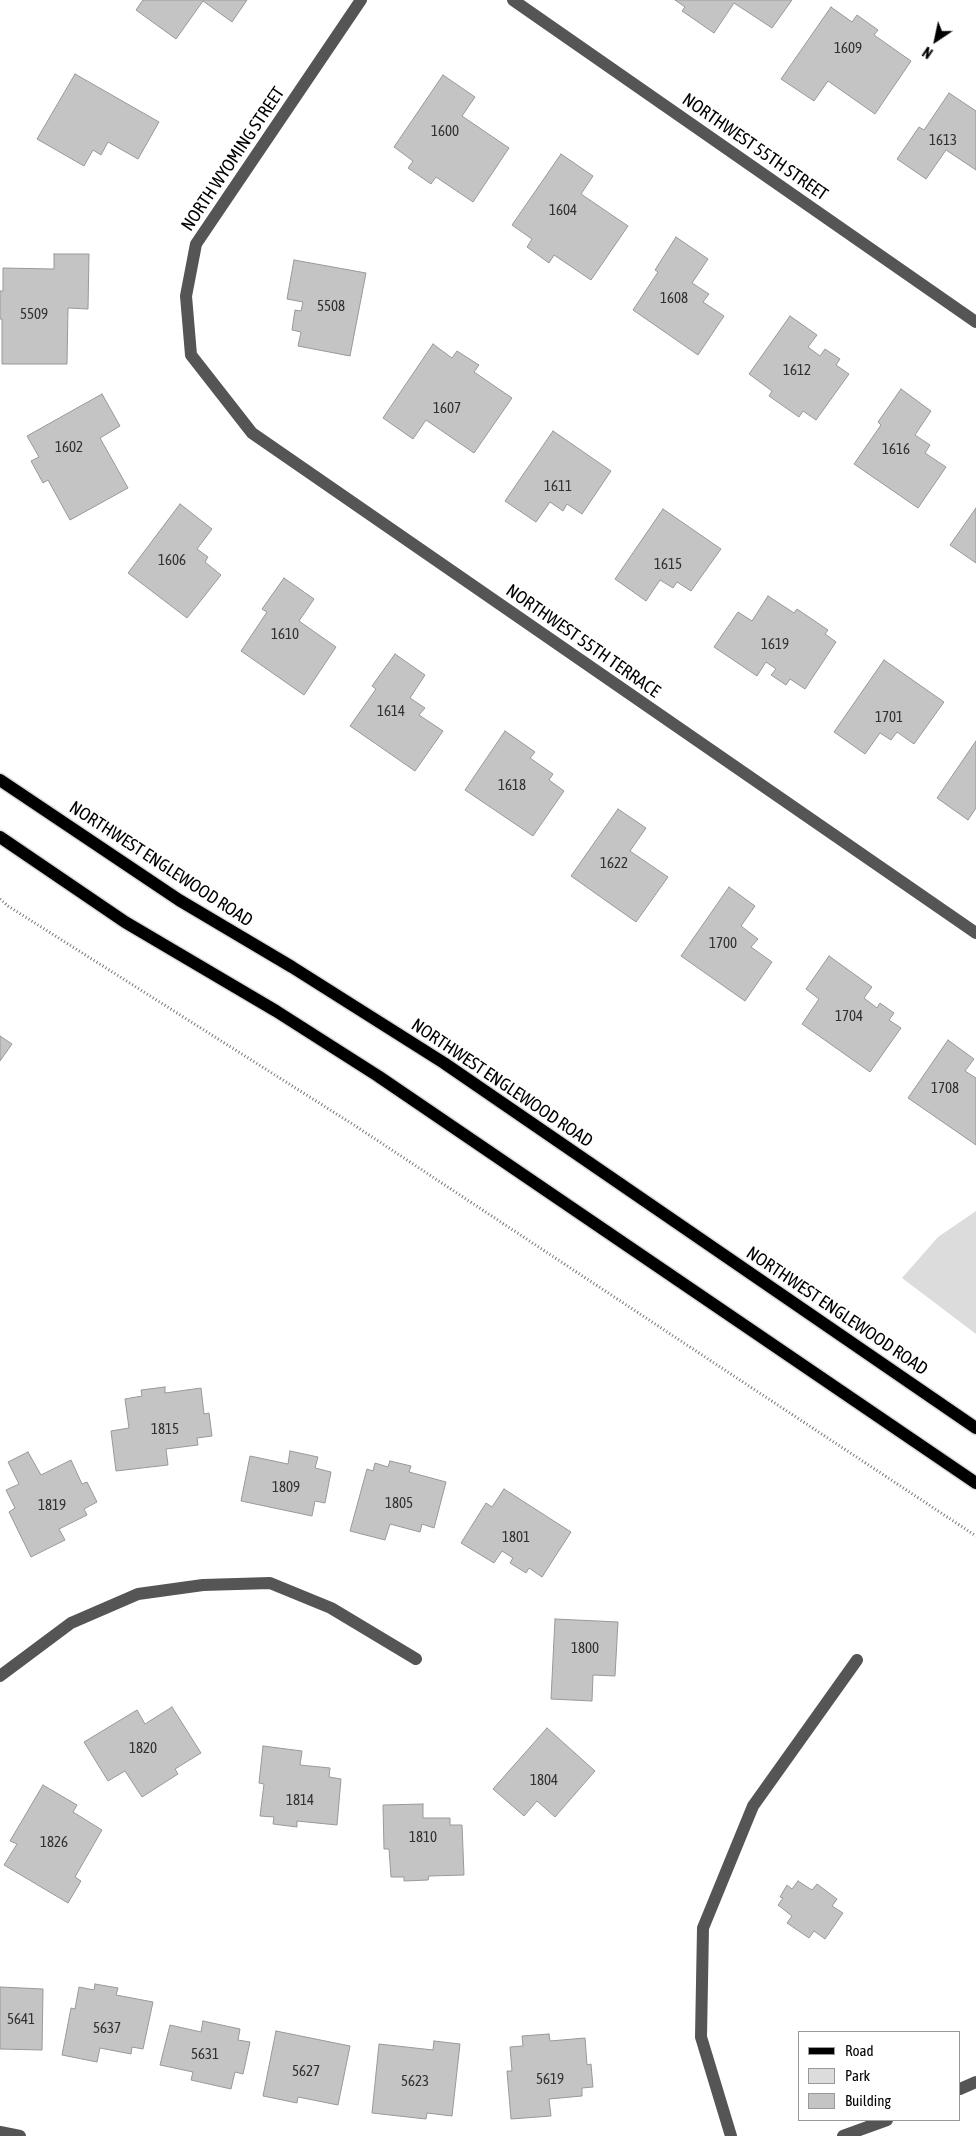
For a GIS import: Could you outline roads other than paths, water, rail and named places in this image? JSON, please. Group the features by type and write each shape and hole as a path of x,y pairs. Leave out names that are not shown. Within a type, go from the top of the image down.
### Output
{"main road":[{"name":"NORTHWEST ENGLEWOOD ROAD","path":"0,780 179,900 292,967 444,1063 976,1428"},
{"path":"0,837 125,922 276,1011 378,1076 976,1483"}],"street":[{"name":"NORTH WYOMING STREET","path":"191,355 186,296 196,244 361,0"},
{"name":"NORTHWEST 55TH STREET","path":"513,0 976,322"},
{"name":"NORTHWEST 55TH TERRACE","path":"191,355 252,433 976,933"},
{"path":"0,1676 71,1623 138,1594 203,1585 270,1583 331,1608 416,1659"},
{"path":"731,2136 702,2036 704,1928 752,1806 857,1660"},
{"path":"961,2089 976,2082"},
{"path":"843,2136 883,2121"},
{"path":"0,2132 20,2136"}]}
